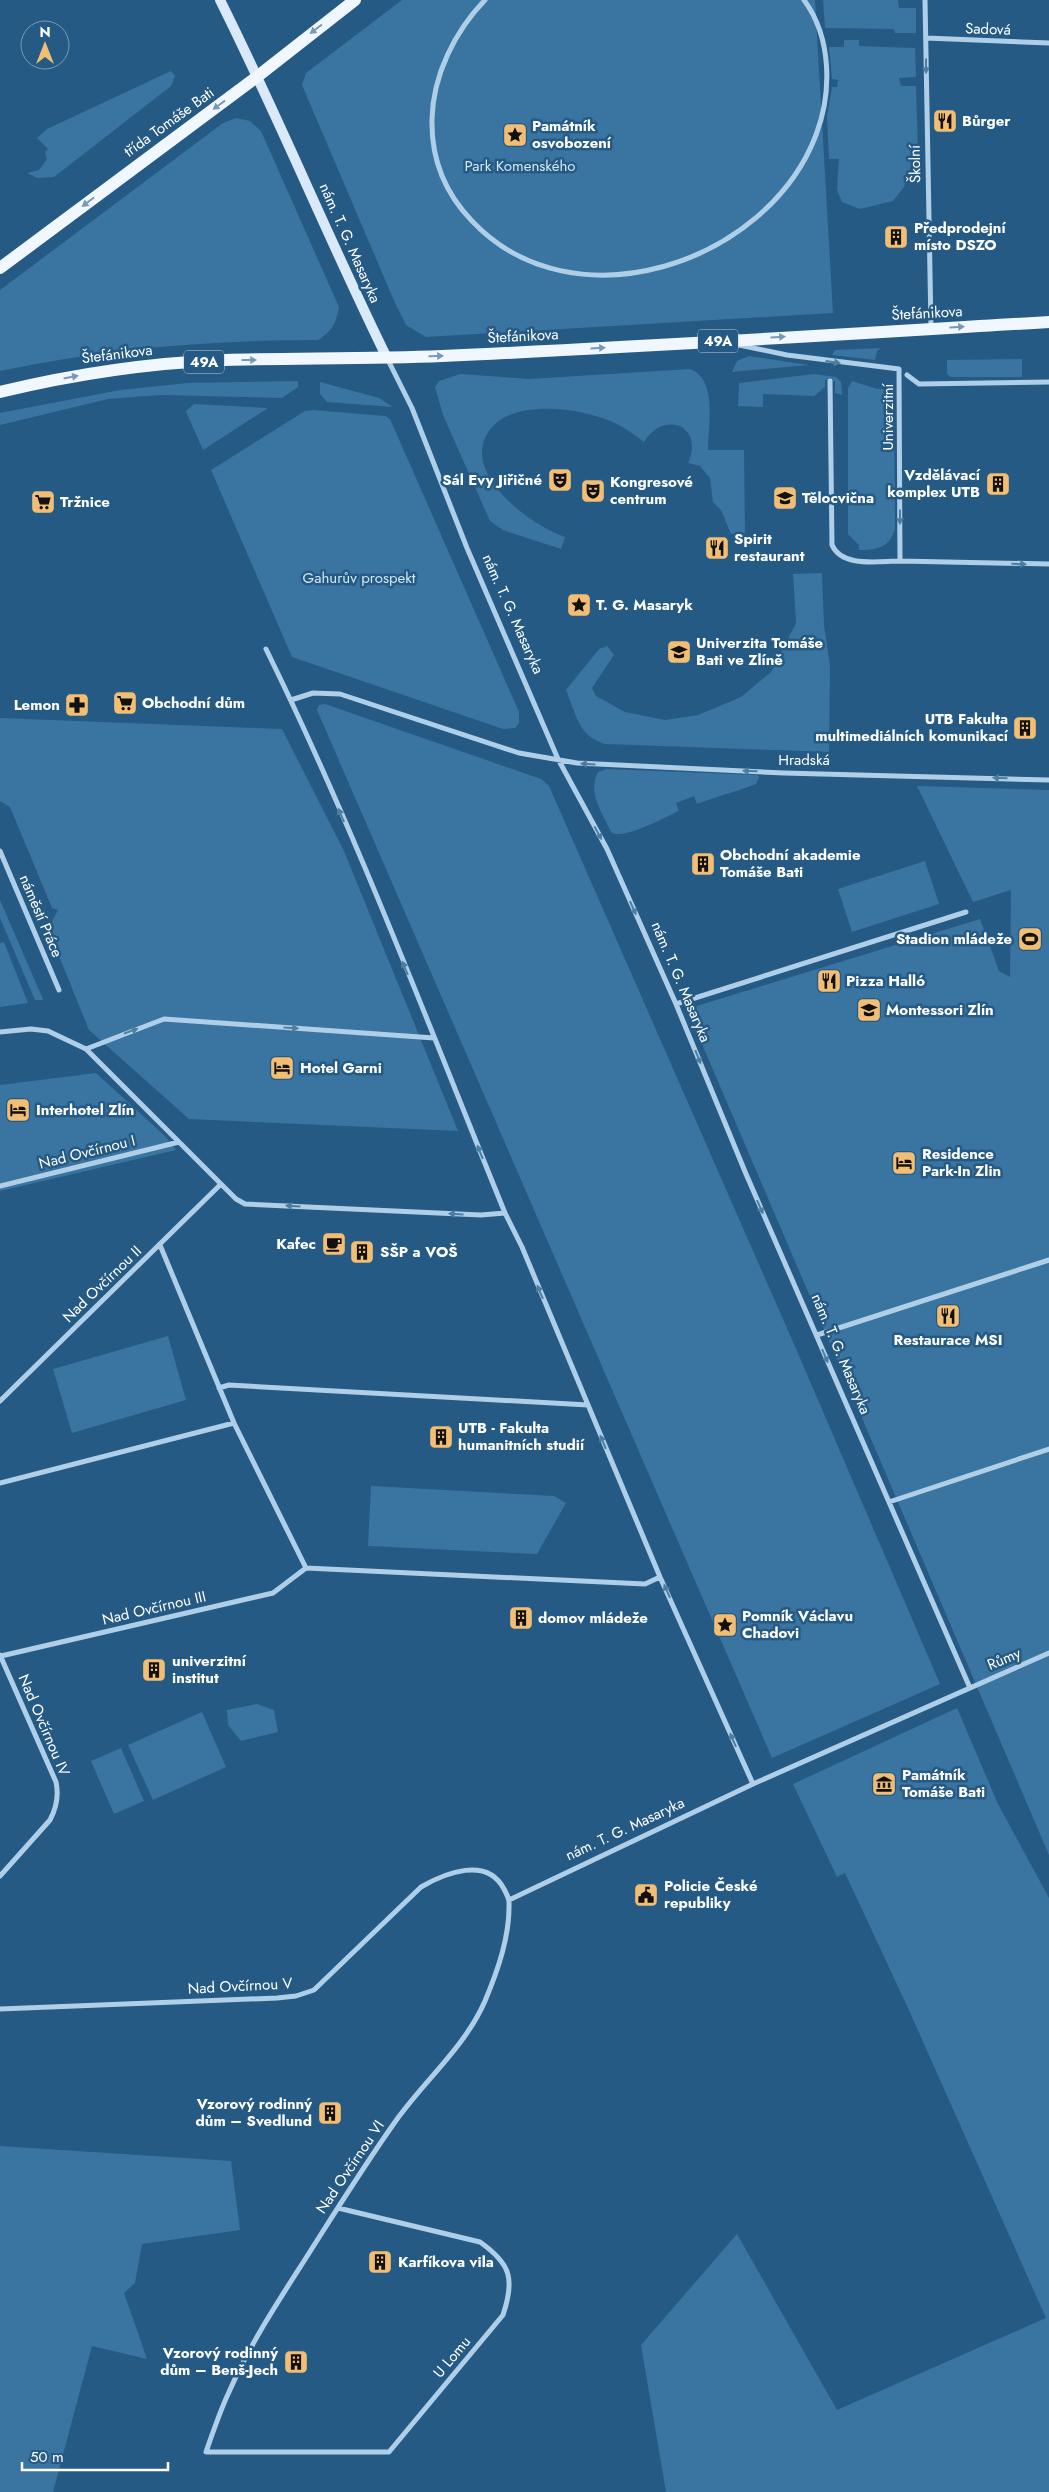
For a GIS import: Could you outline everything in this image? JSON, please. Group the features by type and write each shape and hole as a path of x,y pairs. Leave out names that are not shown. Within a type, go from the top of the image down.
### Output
{"main road":[{"name":"třída Tomáše Bati","path":"0,268 258,76 355,0"},
{"name":"Štefánikova","path":"0,392 84,375 147,366 225,360 387,358 1049,322"}],"street":[{"name":"nám. T. G. Masaryka","path":"220,0 258,76 353,289 412,408 467,548 558,759 606,849 676,1004 746,1174 970,1688 753,1784 509,1900"},
{"path":"486,0 470,17 459,34 436,88 433,106 433,141 435,156 446,185 453,199 477,226 511,253 552,268 581,274 615,275 663,266 719,244 757,218 792,181 816,136 826,93 822,38 813,15 804,0"},
{"name":"Školní","path":"925,0 931,328"},
{"name":"Sadová","path":"926,38 970,42 1049,43"},
{"name":"Univerzitní","path":"716,341 787,355 899,369 900,561"},
{"path":"907,375 918,384 1049,382"},
{"path":"830,381 832,545 839,555 850,560 1049,564"},
{"path":"266,649 291,700 361,860 504,1213 522,1247 660,1577 753,1784"},
{"name":"Hradská","path":"291,700 313,693 340,694 518,753 586,764 784,773 1049,780"},
{"name":"náměstí Práce","path":"0,851 59,990"},
{"path":"676,1004 966,912"},
{"path":"86,1049 164,1019 434,1038"},
{"path":"0,1032 31,1029 48,1031 75,1042 86,1049 236,1199 245,1204 481,1215 504,1213"},
{"name":"Nad Ovčírnou I","path":"0,1186 179,1142"},
{"name":"Nad Ovčírnou II","path":"0,1401 221,1184"},
{"path":"160,1245 234,1423 306,1568 645,1584 660,1577"},
{"path":"816,1335 1049,1260"},
{"path":"219,1388 229,1385 313,1388 588,1405"},
{"path":"0,1483 234,1423"},
{"path":"889,1502 1049,1449"},
{"name":"Nad Ovčírnou III","path":"0,1655 274,1593 306,1568"},
{"name":"Růmy","path":"970,1688 1049,1653"},
{"name":"Nad Ovčírnou IV","path":"0,1655 56,1782 58,1792 55,1811 50,1820 0,1876"},
{"name":"Nad Ovčírnou V","path":"0,2010 296,1996 314,1990 421,1887 439,1877 473,1870 486,1871 500,1881 509,1900"},
{"name":"Nad Ovčírnou VI","path":"206,2452 229,2391 257,2338 338,2208 396,2121 460,2043 484,2003 500,1961 508,1926 509,1900"},
{"name":"U Lomu","path":"206,2452 389,2452 503,2315 510,2287 507,2270 498,2255 480,2242 338,2208"}],"green space":[{"name":"Park Komenského","path":"402,0 815,0 833,313 426,337 406,325 302,85 306,73"},
{"path":"823,0 898,0 899,8 916,8 916,33 895,33 894,29 825,28"},
{"path":"844,40 859,40 859,46 915,48 916,77 899,78 901,86 916,86 918,156 914,156 904,187 893,201 860,209 842,202 837,190 839,159 829,159 827,117 832,87 837,87 838,80 832,79 829,47 844,47"},
{"path":"171,71 175,76 171,86 54,177 37,178 27,173 39,170 47,159 45,152 48,149 37,138 47,129"},
{"path":"236,118 250,121 261,131 339,307 335,323 330,330 318,340 278,340 158,347 39,363 0,371 0,290 223,123"},
{"path":"881,348 877,351 875,360 832,355 835,350"},
{"path":"749,356 809,365 732,372 737,361"},
{"path":"1022,359 1022,377 951,377 947,374 947,360"},
{"path":"690,369 699,374 705,382 708,393 710,416 708,450 744,450 745,533 731,534 721,510 713,502 710,478 700,466 688,463 692,450 691,439 687,431 680,426 671,424 662,426 652,432 644,442 621,426 605,419 576,411 558,409 524,411 508,416 495,424 486,436 482,452 485,468 493,483 505,498 536,522 565,537 561,549 503,530 490,521 443,415 435,387 439,381 460,374 529,379"},
{"path":"814,374 836,377 841,382 842,395 835,393 835,381 825,380 825,387 814,396 763,394 763,407 738,406 739,383"},
{"path":"298,381 298,387 282,398 160,395 108,399 0,425 0,413 120,390 187,383"},
{"path":"852,381 877,389 891,389 894,414 895,528 893,535 886,544 872,549 859,550 859,545 848,534 848,388"},
{"path":"320,382 379,398 393,407 327,402 320,394"},
{"path":"194,404 268,408 203,450 186,411"},
{"name":"Gahurův prospekt","path":"305,411 385,416 390,419 519,712 519,723 515,728 503,729 292,657 211,470"},
{"path":"822,573 824,625 830,666 829,752 605,744 589,736 583,730 566,690 599,649 607,646 614,655 592,688 596,696 625,712 665,720 698,715 741,697 771,672 796,623 793,574"},
{"path":"325,704 541,779 549,786 797,1351 940,1684 772,1758 317,710 319,705"},
{"path":"0,718 282,729 344,851 458,1131 189,1119 89,1030 48,929 58,910 52,908 10,807 0,801"},
{"path":"607,769 757,775 759,777 756,784 697,804 694,796 676,803 679,811 634,831 617,834 611,832 595,795 594,787 598,772"},
{"path":"917,786 1049,790 1049,1855 687,1009 980,919 999,971 1010,977 1011,890 973,902"},
{"path":"925,861 939,904 852,932 838,889"},
{"path":"0,900 43,1000 35,1000 0,918"},
{"path":"4,942 28,1003 0,1007 0,943"},
{"path":"96,1073 165,1136 176,1150 0,1191 0,1085"},
{"path":"168,1336 186,1400 72,1433 53,1369"},
{"path":"371,1486 554,1496 566,1503 537,1554 368,1546"},
{"path":"257,1704 274,1710 278,1732 241,1741 228,1725 227,1710"},
{"path":"957,1708 998,1804 1049,1898 1049,2492 666,2492 641,2345 737,2234 837,2410 1046,2318 908,2008 845,1873 837,1877 793,1784"},
{"path":"202,1712 226,1767 153,1800 128,1745"},
{"path":"121,1748 144,1801 114,1814 91,1761"},
{"path":"0,2146 231,2161 240,2230 142,2244 135,2283 124,2293 147,2359 92,2346 53,2492 0,2492"}],"place":[{"name":"Bůrger","path":"945,121"},
{"name":"Památník osvobození","path":"515,135"},
{"name":"Předprodejní místo DSZO","path":"896,237"},
{"name":"Sál Evy Jiřičné","path":"560,480"},
{"name":"Vzdělávací komplex UTB","path":"998,484"},
{"name":"Kongresové centrum","path":"593,491"},
{"name":"Tělocvična","path":"785,498"},
{"name":"Tržnice","path":"43,502"},
{"name":"Spirit restaurant","path":"717,548"},
{"name":"T. G. Masaryk","path":"579,605"},
{"name":"Univerzita Tomáše Bati ve Zlíně","path":"679,652"},
{"name":"Obchodní dům","path":"125,703"},
{"name":"Lemon","path":"77,705"},
{"name":"UTB Fakulta multimediálních komunikací","path":"1025,728"},
{"name":"Obchodní akademie Tomáše Bati","path":"703,864"},
{"name":"Stadion mládeže","path":"1030,939"},
{"name":"Pizza Halló","path":"829,981"},
{"name":"Montessori Zlín","path":"869,1010"},
{"name":"Hotel Garni","path":"282,1068"},
{"name":"Interhotel Zlín","path":"18,1110"},
{"name":"Residence Park-In Zlin","path":"904,1163"},
{"name":"Kafec","path":"334,1244"},
{"name":"SŠP a VOŠ","path":"362,1252"},
{"name":"Restaurace MSI","path":"948,1316"},
{"name":"UTB - Fakulta humanitních studií","path":"441,1437"},
{"name":"domov mládeže","path":"521,1618"},
{"name":"Pomník Václavu Chadovi","path":"725,1625"},
{"name":"univerzitní institut","path":"154,1670"},
{"name":"Památník Tomáše Bati","path":"884,1784"},
{"name":"Policie České republiky","path":"646,1895"},
{"name":"Vzorový rodinný dům – Svedlund","path":"330,2113"},
{"name":"Karfíkova vila","path":"380,2262"},
{"name":"Vzorový rodinný dům – Benš-Jech","path":"296,2362"}]}
